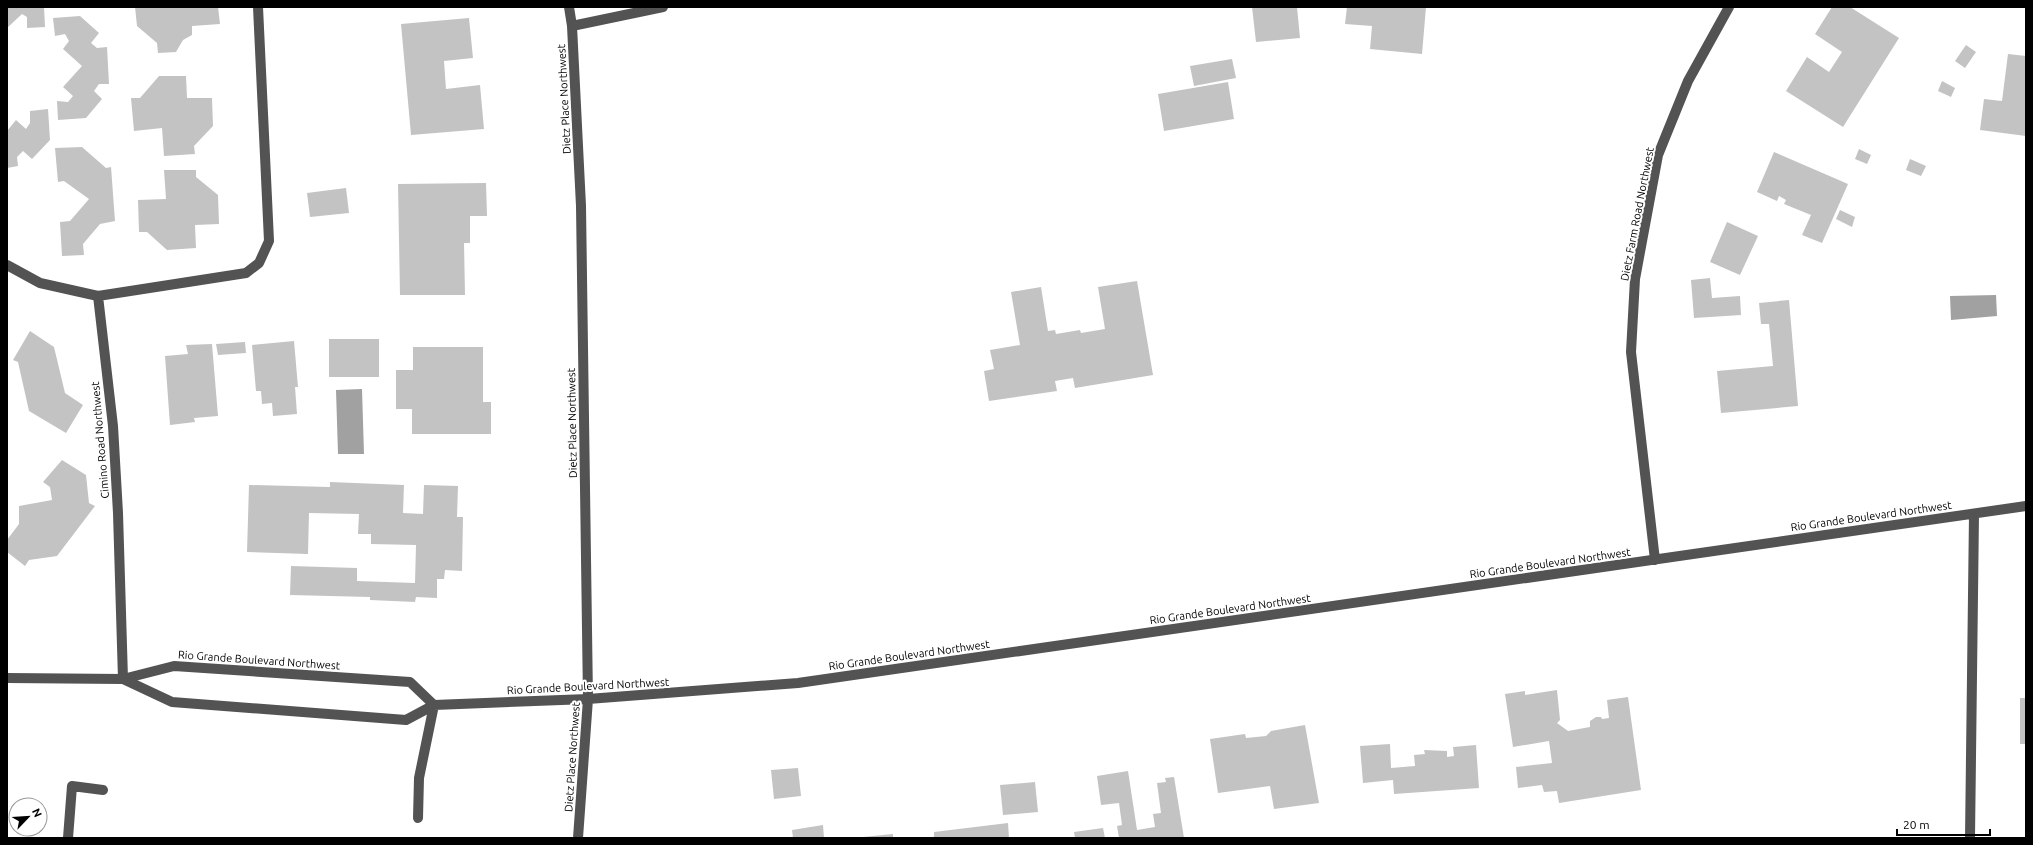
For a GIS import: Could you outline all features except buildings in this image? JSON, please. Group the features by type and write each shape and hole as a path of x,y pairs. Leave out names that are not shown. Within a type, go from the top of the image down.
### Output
{"street":[{"path":"7,265 40,283 98,296 246,273 259,263 269,241 258,7"},
{"name":"Dietz Place Northwest","path":"569,7 572,26 582,206 588,699 578,838"},
{"path":"572,26 663,7"},
{"name":"Dietz Farm Road Northwest","path":"1655,560 1632,352 1635,279 1658,155 1688,81 1727,8"},
{"name":"Cimino Road Northwest","path":"98,296 114,450 118,513 123,679"},
{"name":"Rio Grande Boulevard Northwest","path":"123,679 172,702 406,720 434,705 588,699 798,684 2026,506"},
{"path":"1970,838 1974,514"},
{"name":"Rio Grande Boulevard Northwest","path":"7,678 123,679 174,666 410,682 434,705"},
{"path":"418,818 419,778 434,705"},
{"path":"68,838 72,786 103,790"}],"shaded area":[{"path":"1996,295 1997,316 1951,320 1950,296"},
{"path":"362,389 364,454 338,454 336,390"}]}
